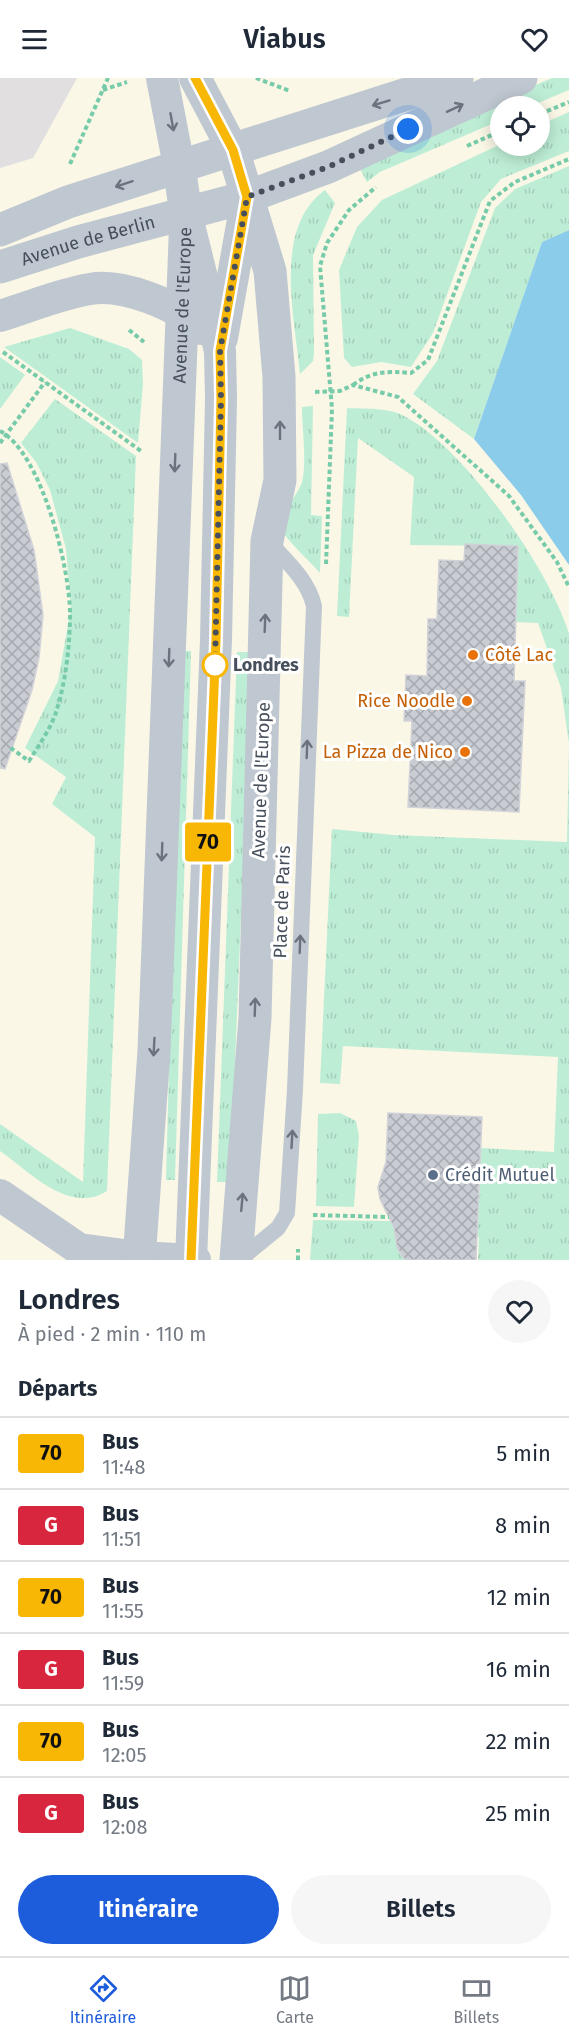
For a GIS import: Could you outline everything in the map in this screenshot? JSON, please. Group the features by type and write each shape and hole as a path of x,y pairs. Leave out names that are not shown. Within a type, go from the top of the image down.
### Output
{"street":[{"path":"162,78 172,118 179,166"},
{"path":"195,78 233,150"},
{"name":"Avenue de Berlin","path":"0,230 68,202 457,78"},
{"name":"Avenue de Berlin","path":"0,267 78,242 247,197 328,167 521,78"},
{"name":"Avenue de l'Europe","path":"233,150 270,271 279,377 280,480 267,541 255,1018 237,1260"},
{"name":"Avenue de l'Europe","path":"179,166 186,214 220,351"},
{"name":"Avenue de l'Europe","path":"220,351 247,197"},
{"name":"Avenue de l'Europe","path":"139,1259 154,1051 186,214"},
{"path":"0,316 92,288 123,291 153,300 182,312 220,351 221,399 216,640 192,1260 139,1259 79,1249 0,1195"}],"lane":[{"name":"Place de Paris","path":"237,1260 278,1228 287,1213 295,1090 314,606 311,592 304,581 267,541"}],"path":[{"path":"69,168 108,78"},
{"path":"256,78 286,91 295,92"},
{"path":"102,91 130,81"},
{"path":"550,110 569,102"},
{"path":"459,150 490,136"},
{"path":"340,391 365,376 384,371 411,373 428,360 490,201 515,182 569,159"},
{"path":"327,369 320,266 327,243 349,210 364,195 384,182"},
{"path":"121,326 149,347"},
{"path":"0,350 143,453"},
{"path":"0,443 45,382"},
{"path":"353,385 398,397 440,432 509,496 556,562 569,587"},
{"path":"0,431 6,434 26,455 47,504 60,550 70,613 65,672 57,710 29,761 8,746"},
{"path":"309,1215 389,1217"}],"shaded area":[{"path":"0,78 77,78 33,158 0,168"},
{"path":"77,78 569,78 569,1260 0,1260 0,168 33,158"}],"green space":[{"path":"552,78 569,78 569,90 550,98 550,96 510,96"},
{"path":"490,104 490,125 380,172 367,182 359,167"},
{"path":"569,112 569,151 501,179 481,202 433,333 411,367 381,362 352,367 344,358 339,270 357,227 382,200 490,149 490,156 550,156 550,121"},
{"path":"569,166 569,230 542,242 474,439 413,394 437,361 495,208 515,189"},
{"path":"325,190 335,203 313,255 314,354 313,361 300,374 292,302 292,250 298,227 309,207"},
{"path":"70,328 129,349 142,360 143,384 138,443 4,347"},
{"path":"0,357 25,375 0,409"},
{"path":"55,399 136,456 107,1191 93,1197 78,1198 50,1188 0,1151 0,1124 83,1182 95,837 52,804 66,777 25,748 58,681 71,608 66,549 50,490 36,462 21,443"},
{"path":"313,406 311,515 322,516 320,573 293,544 281,527 282,517 302,482 304,455 302,407"},
{"path":"347,408 377,409 399,414 429,433 454,455 478,483 525,546 559,608 569,634 569,744 561,688 538,623 516,622 518,546 410,545 414,477 358,438 349,617 337,616"},
{"path":"180,651 191,651 175,1180 166,1180"},
{"path":"237,652 252,652 230,1182 217,1182"},
{"path":"569,744 569,1260 478,1260 479,1237 458,1237 479,1201 481,1148 554,1152 558,1057 343,1046 340,1084 320,1083 332,829 394,835 567,842"},
{"path":"340,1113 356,1121 359,1136 354,1207 316,1206 318,1114"},
{"path":"313,1220 392,1221 400,1252 420,1260 310,1260"}],"water":[{"path":"569,230 569,565 521,495 474,439 542,242"}],"building":[{"path":"7,463 34,550 43,615 39,658 32,690 5,769 0,768 0,464"},
{"path":"465,544 518,546 514,681 525,681 519,812 408,807 412,721 404,721 406,675 427,676 428,619 437,619 439,560 464,561"},
{"name":"Crédit Mutuel","path":"388,1113 482,1117 476,1260 405,1260 397,1248 394,1228 380,1199 378,1187 386,1162"}],"bus line":[{"name":"70","path":"191,1260 216,640 220,351 247,197 233,150 195,78"}],"place":[{"name":"Côté Lac","path":"473,655"},
{"name":"Londres","path":"215,665"},
{"name":"Rice Noodle","path":"467,701"},
{"name":"La Pizza de Nico","path":"465,752"},
{"name":"Crédit Mutuel","path":"433,1175"}],"route":[{"path":"215,665 220,351 247,197 328,167 408,129"}]}
